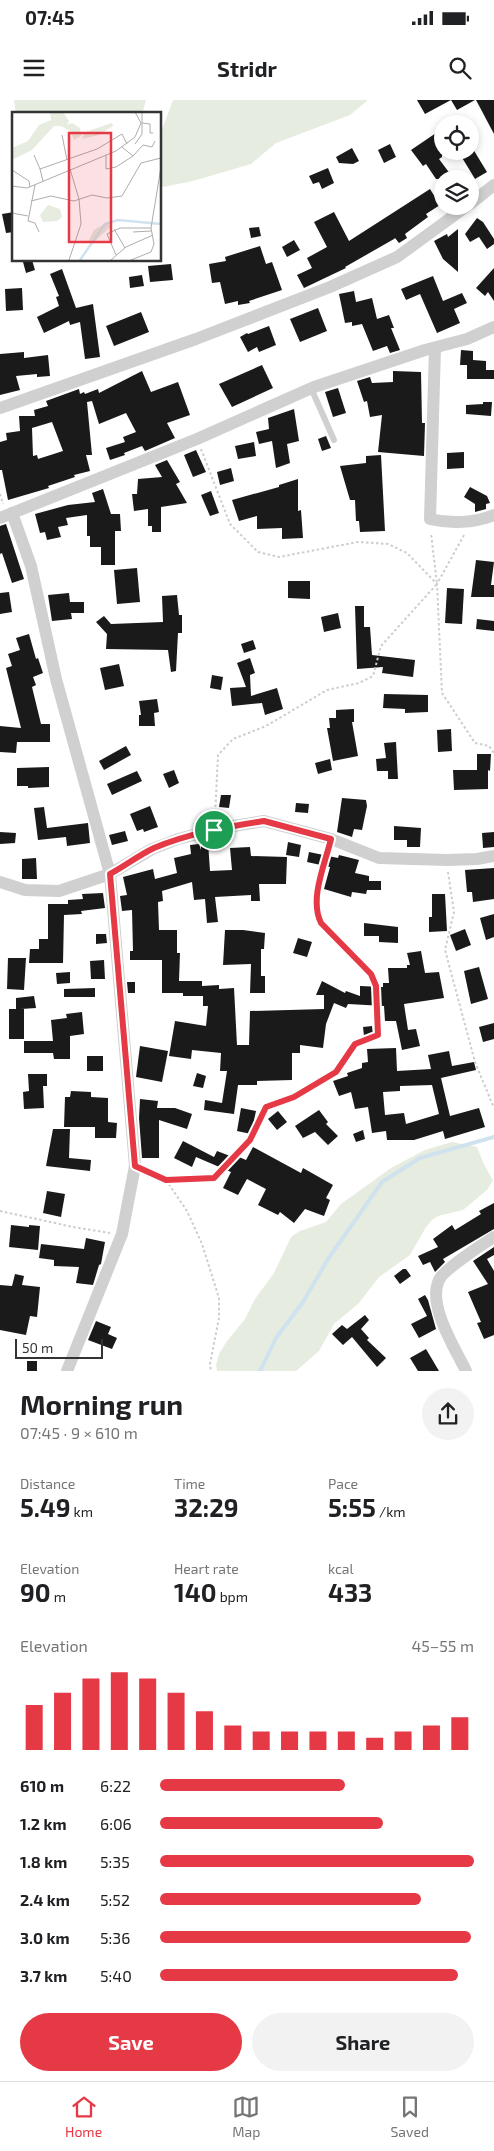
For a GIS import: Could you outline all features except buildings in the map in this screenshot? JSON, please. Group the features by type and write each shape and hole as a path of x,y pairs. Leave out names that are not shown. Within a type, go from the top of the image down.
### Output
{"street":[{"path":"479,197 494,185"},
{"path":"0,408 196,339 330,288 397,257 455,215"},
{"path":"68,1371 122,1234 135,1166 110,874 56,679 30,566 6,515 197,439 311,388 382,364 468,339 494,327"},
{"path":"435,348 430,519 445,523 482,520 494,515"},
{"path":"0,882 25,890 59,891 110,874 152,849 178,839 264,821 331,839 379,858 447,860 477,859 494,856"},
{"path":"466,1371 437,1310 435,1294 439,1278 494,1237"}],"lane":[{"path":"311,388 334,440"}],"path":[{"path":"197,439 230,524 258,552 280,557 358,542 388,544 406,553 437,584"},
{"path":"430,519 437,584 442,693 475,743 489,746 494,753"},
{"path":"214,830 218,754 233,739 266,726 327,690 359,683 373,676 381,646 437,584 473,520"},
{"path":"135,1166 166,1180 214,1178 250,1140 266,1107 294,1097 336,1072 355,1044 378,1035 376,986 371,974 321,923 317,914 317,894 331,839"},
{"path":"447,860 454,912 445,950 475,1062 494,1108"},
{"path":"166,1180 186,1211 202,1244 218,1298 220,1318 210,1364 211,1371"},
{"path":"0,1211 73,1227 122,1234"}],"shaded area":[{"path":"14,100 146,100 143,112 16,112"},
{"path":"173,100 368,100 350,115 276,143 251,164 193,181 163,187 161,184 161,132"},
{"path":"452,1142 477,1147 493,1181 487,1190 463,1210 438,1216 432,1220 410,1255 379,1277 359,1303 334,1324 319,1351 296,1371 217,1371 216,1365 219,1354 245,1319 255,1299 274,1273 291,1237 300,1231 326,1222 341,1204 391,1168 425,1150"}],"waterway":[{"path":"260,1371 276,1338 303,1302 328,1259 382,1182 420,1158 494,1137"}],"route":[{"path":"264,821 331,839 317,894 317,914 321,923 371,974 376,986 378,1035 355,1044 336,1072 294,1097 266,1107 250,1140 214,1178 166,1180 135,1166 116,922 110,874 152,849 178,839 214,830 264,821"}]}
